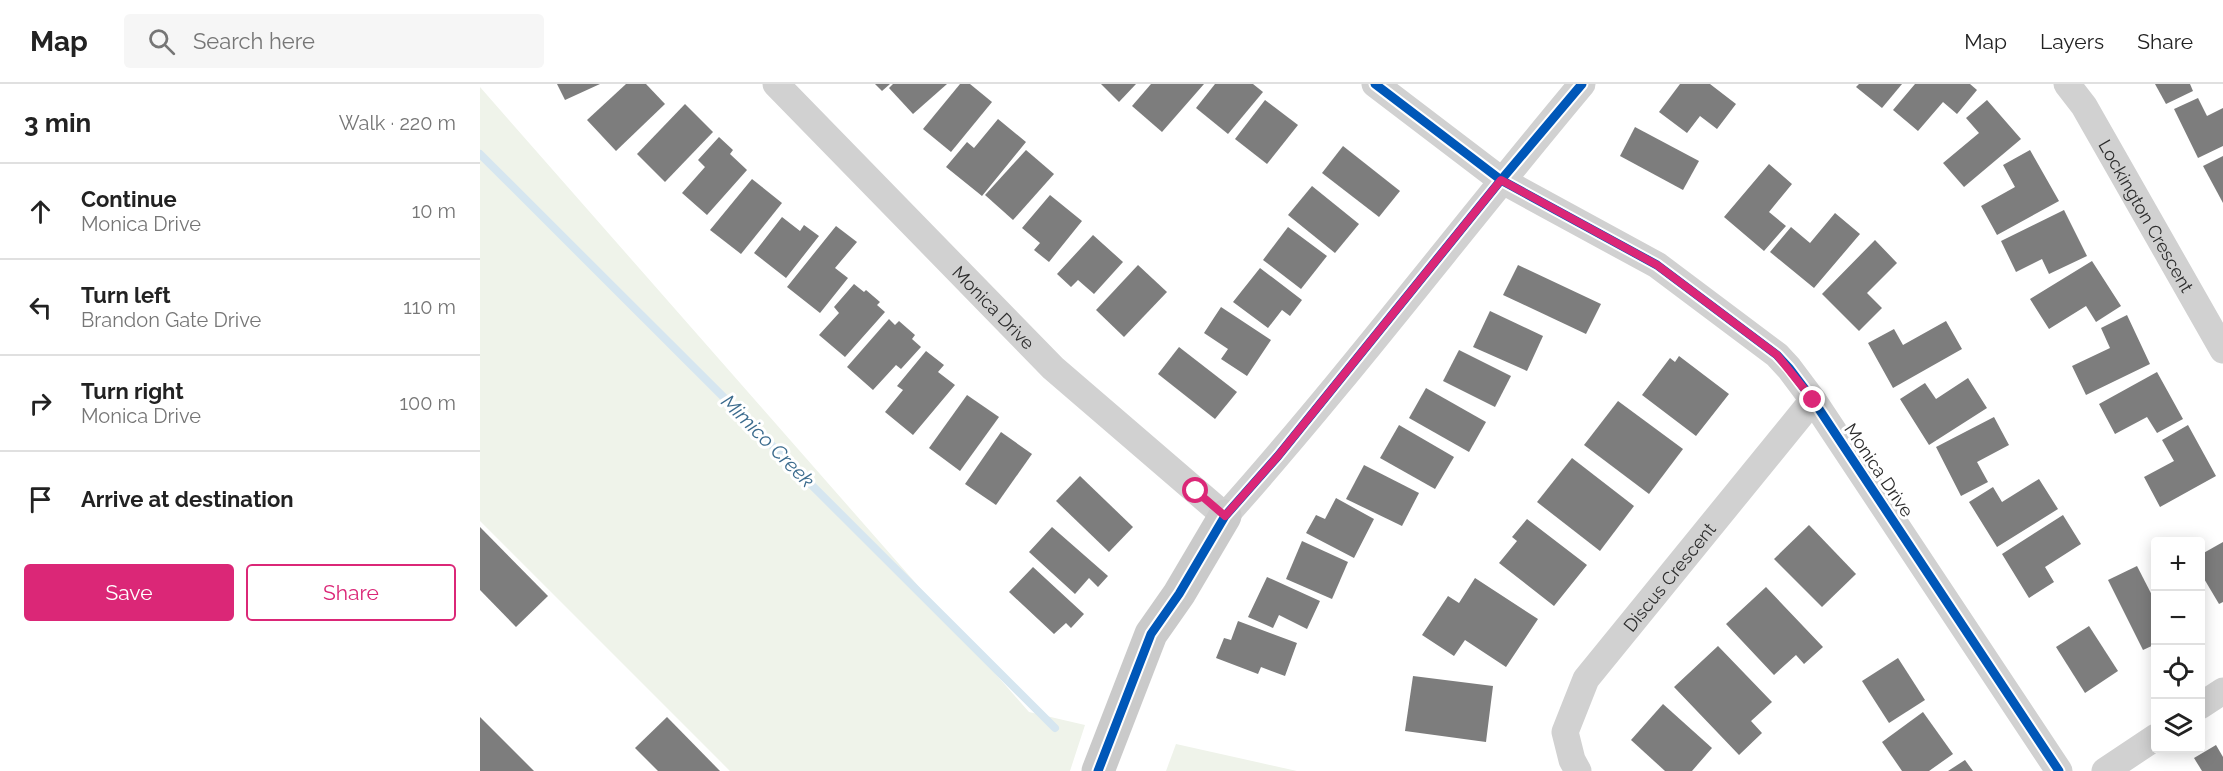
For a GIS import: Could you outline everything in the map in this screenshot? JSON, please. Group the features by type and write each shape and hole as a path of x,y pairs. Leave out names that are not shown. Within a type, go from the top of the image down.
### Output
{"street":[{"name":"Monica Drive","path":"776,84 1053,368 1225,516"},
{"name":"Monica Drive","path":"1376,84 1501,180 1657,265 1777,355 1813,400 2059,771"},
{"path":"1098,771 1151,634 1179,594 1225,516 1278,456 1501,180 1582,84"},
{"name":"Lockington Crescent","path":"2067,84 2084,106 2223,351"},
{"name":"Discus Crescent","path":"1578,771 1572,760 1565,732 1586,679 1813,400"},
{"path":"2205,703 2223,691"},
{"path":"2105,771 2151,740"}],"shaded area":[{"path":"480,87 1029,712 1085,725 1070,771 730,771 480,521"},
{"path":"1176,744 1297,771 1166,771"}],"building":[{"path":"557,84 600,84 565,100"},
{"path":"626,84 646,84 665,104 616,151 587,120"},
{"path":"875,84 890,84 882,91"},
{"path":"893,84 947,84 913,114 889,88"},
{"path":"960,84 970,84 992,102 951,152 923,129"},
{"path":"1101,84 1136,84 1119,102"},
{"path":"1151,84 1204,84 1162,132 1132,106"},
{"path":"1215,84 1253,84 1263,92 1228,134 1196,108"},
{"path":"1680,84 1710,84 1736,104 1717,129 1700,116 1687,133 1659,112"},
{"path":"1859,84 1902,84 1882,108 1856,87"},
{"path":"1915,84 1970,84 1977,90 1957,114 1943,102 1918,131 1893,110"},
{"path":"2155,84 2190,84 2193,91 2166,104"},
{"path":"2198,98 2207,116 2223,108 2223,146 2198,158 2174,109"},
{"path":"1265,100 1298,125 1267,164 1235,139"},
{"path":"1987,100 2021,139 1964,187 1943,163 1979,133 1966,118"},
{"path":"685,104 713,132 665,182 637,154"},
{"path":"998,119 1026,142 982,196 946,167 967,142 974,148"},
{"path":"1635,127 1699,161 1683,190 1620,156"},
{"path":"719,137 733,150 730,154 747,170 707,215 682,193 705,167 698,160"},
{"path":"1343,146 1400,191 1379,217 1322,173"},
{"path":"1026,150 1054,174 1013,220 985,195"},
{"path":"2030,150 2059,201 1997,235 1981,206 2015,187 2003,165"},
{"path":"2223,156 2223,203 2203,166"},
{"path":"1769,164 1792,184 1769,212 1786,226 1764,251 1724,217"},
{"path":"752,179 782,203 741,254 710,230"},
{"path":"1312,186 1359,224 1335,253 1288,215"},
{"path":"1050,195 1082,221 1049,262 1034,250 1040,243 1022,228"},
{"path":"2064,210 2087,256 2049,274 2042,259 2016,272 2001,241"},
{"path":"1835,213 1860,234 1814,288 1770,252 1791,227 1810,243"},
{"path":"782,217 800,231 804,225 819,236 786,278 754,253"},
{"path":"836,226 857,242 835,268 848,278 820,313 787,287"},
{"path":"1288,227 1327,256 1301,289 1263,260"},
{"path":"1093,235 1123,262 1094,294 1078,280 1071,287 1057,274"},
{"path":"1875,240 1897,263 1867,293 1882,308 1859,331 1822,294"},
{"path":"2092,261 2121,306 2096,322 2086,306 2049,329 2030,299"},
{"path":"1138,265 1167,292 1124,337 1096,310"},
{"path":"1518,265 1601,304 1586,334 1503,295"},
{"path":"1260,268 1302,300 1290,316 1282,310 1268,328 1233,302"},
{"path":"854,284 864,292 866,290 880,302 877,305 885,312 845,357 819,335 839,313 834,307"},
{"path":"1221,307 1271,340 1247,376 1221,359 1228,349 1204,333"},
{"path":"1490,311 1543,336 1527,371 1473,347"},
{"path":"2127,315 2150,364 2086,395 2072,366 2110,348 2101,328"},
{"path":"889,319 895,325 899,321 915,335 912,339 921,347 901,369 896,365 873,390 847,367"},
{"path":"1946,321 1962,349 1893,388 1868,343 1894,329 1903,345"},
{"path":"1179,347 1237,392 1215,419 1158,374"},
{"path":"1459,350 1511,376 1495,407 1443,381"},
{"path":"926,351 944,365 938,372 955,385 913,435 885,412 903,390 897,386"},
{"path":"1679,356 1729,394 1696,436 1642,395 1670,358 1675,362"},
{"path":"2157,372 2183,419 2157,433 2147,417 2115,434 2099,404"},
{"path":"1968,378 1987,408 1929,445 1900,399 1925,383 1936,399"},
{"path":"1426,388 1486,422 1469,452 1409,418"},
{"path":"967,395 999,417 960,471 929,448"},
{"path":"1618,401 1683,449 1649,494 1584,445"},
{"path":"1994,417 2009,445 1977,462 1988,482 1961,496 1936,447"},
{"path":"1399,425 1454,457 1435,489 1380,458"},
{"path":"2188,425 2216,476 2160,507 2144,477 2174,461 2162,440"},
{"path":"1001,432 1032,454 996,505 965,484"},
{"path":"1572,458 1634,506 1600,551 1537,502"},
{"path":"1364,465 1419,493 1402,526 1346,499"},
{"path":"1080,476 1133,527 1109,552 1056,501"},
{"path":"2039,479 2058,509 1997,547 1969,502 1993,487 2002,502"},
{"path":"1336,498 1374,519 1354,558 1306,533 1316,515 1325,519"},
{"path":"2063,515 2081,544 2045,567 2054,582 2029,598 2002,554"},
{"path":"1527,519 1587,565 1554,606 1499,563 1517,541 1512,537"},
{"path":"1809,525 1856,574 1822,607 1774,559"},
{"path":"480,527 548,596 516,627 480,590"},
{"path":"1052,527 1108,576 1098,587 1089,578 1075,594 1029,552"},
{"path":"1302,541 1348,562 1332,599 1286,579"},
{"path":"2223,542 2223,602 2219,604 2205,580 2205,552"},
{"path":"2137,566 2151,593 2151,646 2143,650 2108,580"},
{"path":"1033,567 1084,614 1071,628 1066,623 1054,634 1009,592"},
{"path":"1267,577 1320,601 1307,629 1279,615 1273,628 1248,617"},
{"path":"1475,578 1538,619 1506,667 1465,640 1454,656 1422,635 1448,596 1459,603"},
{"path":"1766,587 1823,647 1804,664 1796,655 1774,675 1726,624"},
{"path":"1238,621 1297,643 1285,676 1261,667 1258,674 1216,658 1224,638 1231,640"},
{"path":"2089,626 2118,671 2085,693 2056,647"},
{"path":"1718,646 1772,702 1751,721 1762,733 1739,755 1674,687"},
{"path":"1898,658 1925,700 1889,723 1862,681"},
{"path":"1413,676 1493,686 1486,742 1405,731"},
{"path":"1663,704 1712,748 1692,771 1665,771 1631,740"},
{"path":"1923,712 1953,754 1929,771 1902,771 1882,742"},
{"path":"480,717 534,771 480,771"},
{"path":"667,717 720,771 658,771 635,748"},
{"path":"2216,745 2223,757 2223,771 2202,771 2194,758"},
{"path":"1965,760 1973,771 1948,771"}],"waterway":[{"name":"Mimico Creek","path":"480,154 1055,728"}],"cycle path":[{"path":"1375,84 1501,180 1657,265 1777,355 1813,400 2059,771"},
{"path":"1098,771 1151,634 1179,594 1225,516 1278,456 1501,180 1582,84"}],"route":[{"path":"1196,491 1225,516 1278,456 1501,180 1657,265 1777,355 1813,400"}]}
